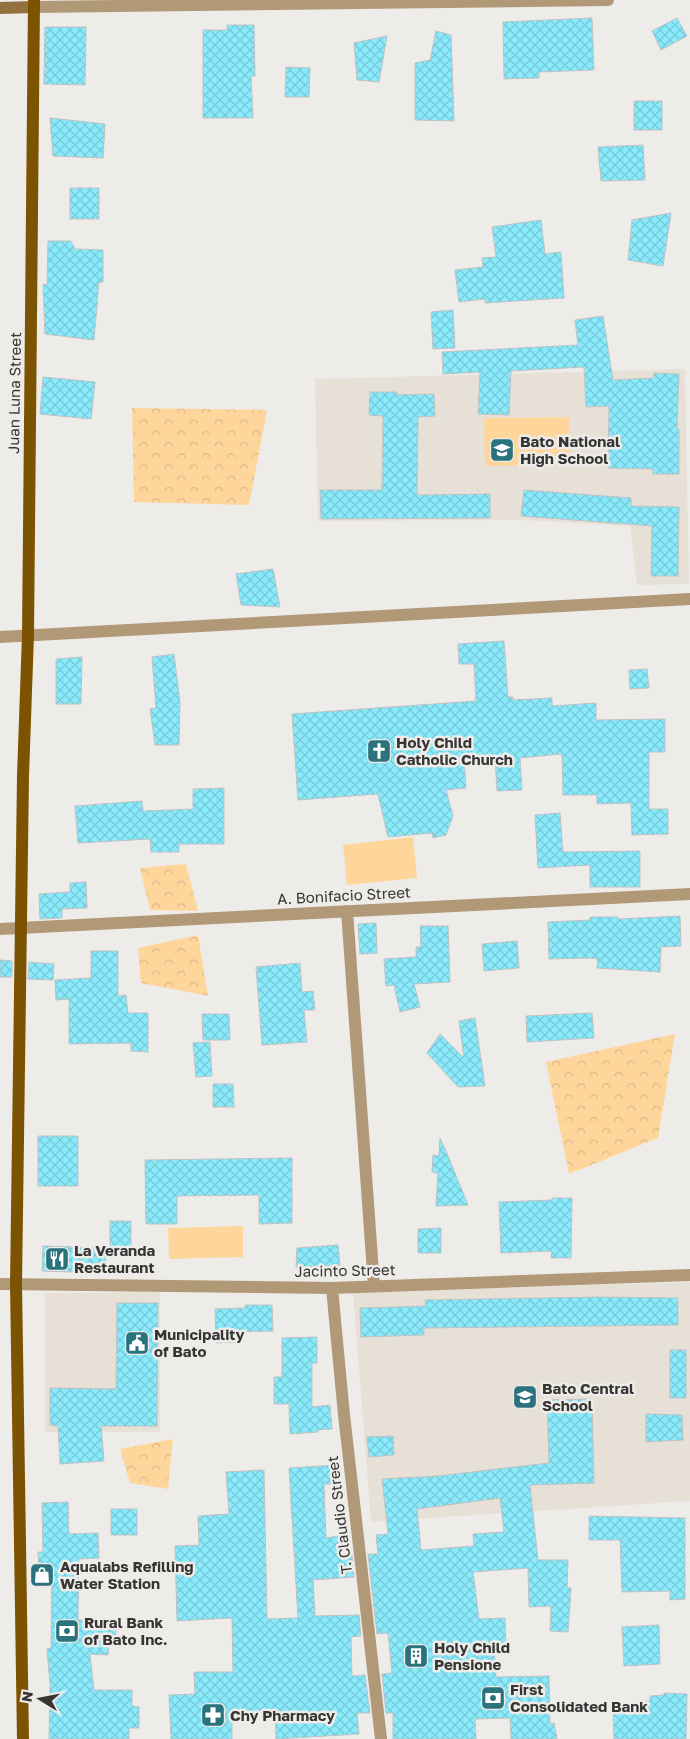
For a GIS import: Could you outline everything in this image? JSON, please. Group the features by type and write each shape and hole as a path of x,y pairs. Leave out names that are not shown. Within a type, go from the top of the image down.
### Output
{"main road":[{"name":"Juan Luna Street","path":"22,1739 16,1284 21,927 28,635 34,3"}],"street":[{"path":"0,8 34,3 608,0"},
{"path":"0,637 690,599"},
{"name":"A. Bonifacio Street","path":"0,929 690,894"},
{"path":"347,911 374,1286"},
{"name":"Jacinto Street","path":"0,1284 332,1288 690,1275"},
{"name":"T. Claudio Street","path":"332,1288 344,1415 381,1739"}],"shaded area":[{"name":"Bato National High School","path":"685,369 689,584 637,585 630,526 522,520 318,521 315,379"},
{"name":"Bato Central School","path":"690,1282 690,1501 371,1522 353,1292"},
{"path":"160,1292 160,1432 45,1432 45,1293"}],"green space":[{"path":"132,408 267,410 249,505 134,502"},
{"path":"569,417 569,465 485,466 484,418"},
{"path":"413,837 417,878 347,885 343,845"},
{"path":"186,864 198,911 150,910 140,868"},
{"path":"198,935 208,996 141,983 138,948"},
{"path":"675,1034 658,1138 569,1174 546,1062"},
{"path":"243,1226 243,1257 169,1259 168,1228"},
{"path":"173,1439 168,1489 130,1483 120,1449"}],"building":[{"path":"592,18 594,70 539,72 539,78 504,79 503,22"},
{"path":"677,18 687,36 661,50 652,31"},
{"path":"227,25 254,25 255,76 251,76 253,118 203,118 203,30 227,30"},
{"path":"45,27 86,27 85,85 44,84"},
{"path":"436,31 451,35 454,121 415,120 415,63 430,60"},
{"path":"387,36 379,82 357,80 354,43"},
{"path":"286,67 310,68 309,97 285,97"},
{"path":"634,101 662,101 662,130 634,130"},
{"path":"50,118 105,124 103,158 53,156"},
{"path":"643,145 645,180 601,181 598,147"},
{"path":"70,188 99,188 99,219 70,219"},
{"path":"671,213 663,266 628,260 632,220"},
{"path":"541,220 545,254 561,252 564,298 485,303 485,299 459,302 455,270 483,267 482,258 496,257 492,227"},
{"path":"48,241 71,241 75,249 103,250 103,282 99,282 94,340 45,334 43,284 47,285"},
{"path":"453,310 455,348 433,349 431,312"},
{"path":"603,316 613,380 654,378 654,373 679,374 677,429 679,429 679,474 653,474 653,469 608,468 609,406 586,407 584,367 511,371 509,415 478,414 480,372 443,374 442,352 578,345 575,320"},
{"path":"43,377 95,382 91,419 40,414"},
{"path":"370,392 397,392 397,395 434,394 435,416 418,417 417,495 490,494 490,518 321,519 320,490 382,490 383,416 369,415"},
{"path":"524,490 631,498 631,506 679,507 678,576 651,576 652,526 521,516"},
{"path":"273,569 280,607 241,605 236,574"},
{"path":"504,641 508,697 513,697 513,700 552,698 552,706 596,703 596,720 665,719 665,752 649,752 649,809 668,809 668,834 632,835 631,803 597,804 597,795 563,795 562,754 520,758 522,790 497,791 495,756 464,758 466,788 446,790 453,816 446,835 433,838 432,833 388,837 378,794 298,800 292,714 476,701 474,664 459,664 458,644"},
{"path":"174,654 180,702 179,745 155,745 150,709 156,708 152,657"},
{"path":"82,657 81,704 56,704 56,659"},
{"path":"647,669 649,688 630,689 629,670"},
{"path":"224,788 224,844 179,844 179,852 151,852 150,839 78,843 75,806 142,801 143,811 193,809 193,789"},
{"path":"560,813 563,852 640,851 640,887 590,887 590,865 538,868 535,815"},
{"path":"86,882 87,908 62,909 62,918 40,919 39,894 70,892 70,883"},
{"path":"680,916 681,946 661,947 660,972 597,968 598,959 590,958 549,959 548,922 590,920 590,917 618,917 618,919"},
{"path":"376,923 377,953 360,954 358,924"},
{"path":"420,926 448,926 450,982 414,984 420,1007 400,1012 394,985 386,986 384,959 416,957 416,947 421,947"},
{"path":"517,941 519,968 484,971 482,944"},
{"path":"91,951 118,951 118,996 126,995 128,1013 148,1013 148,1052 131,1051 131,1043 69,1044 69,999 56,1000 55,980 91,978"},
{"path":"0,960 12,961 12,977 0,977"},
{"path":"29,962 54,964 53,980 28,979"},
{"path":"300,963 302,992 313,991 315,1010 304,1010 307,1042 262,1045 256,967"},
{"path":"592,1013 594,1038 527,1042 526,1016"},
{"path":"202,1014 229,1014 230,1040 203,1040"},
{"path":"475,1018 485,1086 458,1087 427,1053 440,1034 464,1058 459,1021"},
{"path":"210,1042 212,1076 196,1077 193,1043"},
{"path":"213,1084 233,1084 234,1107 213,1107"},
{"path":"38,1136 78,1136 78,1186 38,1186"},
{"path":"440,1138 468,1205 436,1206 438,1173 432,1172 433,1155 439,1156"},
{"path":"292,1158 292,1223 259,1224 259,1195 177,1196 177,1224 146,1224 145,1160"},
{"path":"552,1198 572,1198 571,1258 551,1258 552,1251 501,1253 499,1202 552,1200"},
{"path":"110,1221 131,1221 131,1250 110,1250"},
{"path":"441,1228 441,1253 418,1253 418,1229"},
{"path":"338,1245 340,1265 296,1267 297,1248"},
{"path":"43,1246 106,1248 105,1273 42,1271"},
{"path":"598,1297 678,1298 678,1325 424,1328 424,1335 361,1337 360,1308 426,1306 425,1300"},
{"path":"117,1303 158,1303 157,1426 101,1426 104,1461 60,1464 58,1426 50,1425 50,1388 116,1389"},
{"path":"245,1305 272,1305 273,1331 240,1332 240,1342 216,1343 215,1309 245,1308"},
{"path":"317,1337 317,1363 312,1363 312,1407 330,1405 332,1429 290,1434 289,1404 274,1404 274,1377 282,1377 282,1338"},
{"path":"670,1350 686,1350 686,1398 670,1398"},
{"path":"592,1399 594,1483 530,1485 538,1560 568,1560 567,1588 571,1588 568,1632 550,1631 551,1606 529,1607 528,1568 473,1572 479,1619 505,1618 506,1647 494,1648 496,1677 549,1676 550,1724 554,1723 557,1739 511,1739 510,1718 475,1719 476,1739 393,1739 393,1713 386,1713 382,1674 392,1673 388,1633 377,1634 368,1554 378,1554 376,1535 388,1534 382,1479 438,1476 549,1463 547,1400","holes":["500,1498 504,1532 473,1534 474,1546 421,1550 417,1509"]},
{"path":"646,1414 682,1415 683,1440 646,1442"},
{"path":"393,1436 394,1455 369,1457 367,1437"},
{"path":"337,1465 338,1484 324,1484 326,1538 338,1536 340,1556 352,1555 354,1577 313,1580 315,1616 359,1615 361,1636 351,1637 352,1676 365,1675 370,1713 357,1713 359,1734 276,1739 275,1710 232,1713 232,1739 171,1739 169,1695 195,1694 194,1672 233,1672 232,1618 177,1621 175,1546 199,1545 198,1516 229,1514 226,1472 264,1470 267,1619 298,1618 289,1468"},
{"path":"68,1502 69,1534 98,1533 99,1558 79,1559 78,1620 116,1620 116,1641 109,1640 108,1655 90,1654 94,1690 132,1690 132,1706 139,1707 139,1728 129,1728 129,1739 49,1739 50,1684 47,1649 51,1648 52,1572 39,1572 38,1552 43,1552 42,1503"},
{"path":"111,1509 137,1509 137,1535 111,1535"},
{"path":"589,1516 685,1518 685,1599 670,1600 670,1591 622,1592 620,1540 589,1540"},
{"path":"659,1625 660,1664 624,1666 622,1627"},
{"path":"664,1693 687,1694 686,1739 614,1739 613,1707 628,1706 627,1703 650,1701 650,1696 664,1695"}],"place":[{"name":"Bato National High School","path":"502,450"},
{"name":"Holy Child Catholic Church","path":"379,751"},
{"name":"La Veranda Restaurant","path":"57,1259"},
{"name":"Municipality of Bato","path":"137,1343"},
{"name":"Bato Central School","path":"525,1397"},
{"name":"Aqualabs Refilling Water Station","path":"42,1575"},
{"name":"Rural Bank of Bato Inc.","path":"67,1631"},
{"name":"Holy Child Pensione","path":"416,1656"},
{"name":"First Consolidated Bank","path":"493,1698"},
{"name":"Chy Pharmacy","path":"213,1715"}]}
